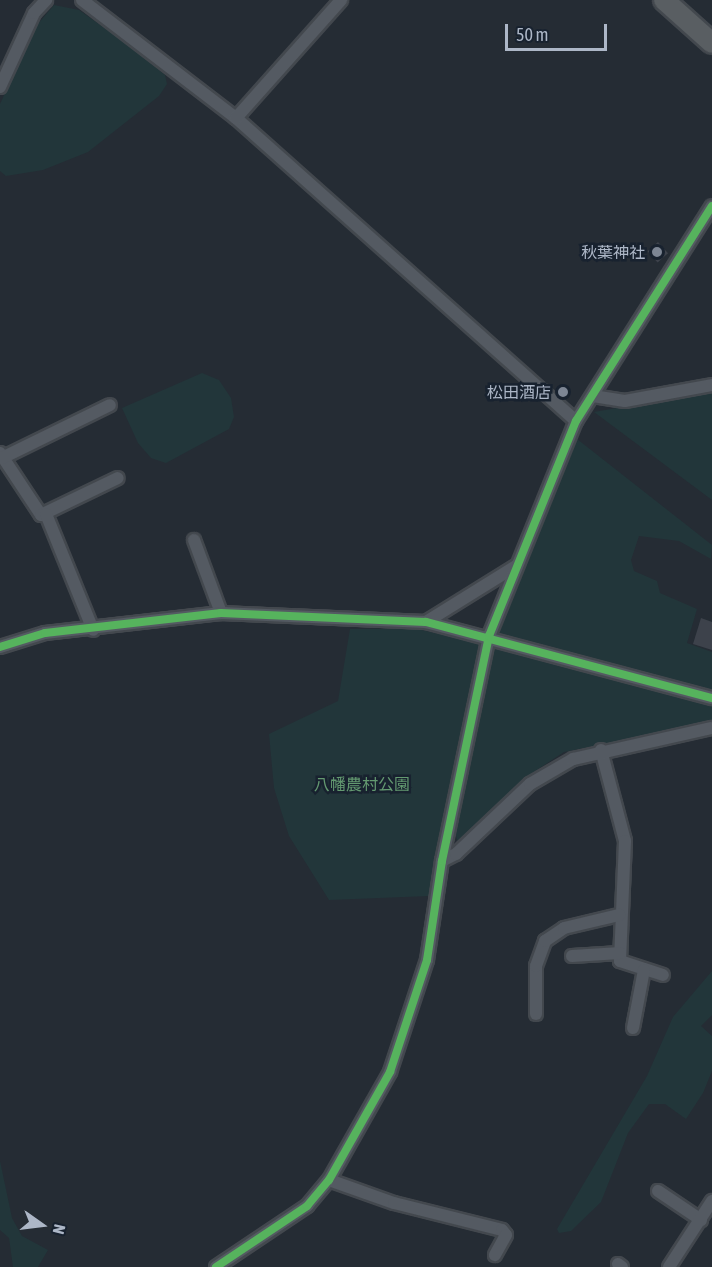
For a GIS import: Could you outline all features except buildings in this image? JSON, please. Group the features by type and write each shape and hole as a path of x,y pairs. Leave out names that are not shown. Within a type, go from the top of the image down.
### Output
{"highway":[{"path":"664,0 712,43"}],"street":[{"path":"0,87 34,13 46,0"},
{"path":"73,0 84,2 236,118 576,421"},
{"path":"236,118 341,0"},
{"path":"216,1267 288,1221 329,1180 401,1047 427,960 442,861 489,636 576,421 712,206"},
{"path":"593,396 625,401 712,385"},
{"path":"110,405 1,455 35,510 46,514 118,478"},
{"path":"46,514 93,630"},
{"path":"194,540 220,613"},
{"path":"426,622 516,566"},
{"path":"0,647 45,633 93,630 220,613 426,622 489,636 712,698"},
{"path":"442,861 456,854 530,784 573,759 601,750 712,728"},
{"path":"601,750 625,841 627,870 619,915 620,953 624,965 663,975"},
{"path":"536,1014 536,966 545,941 564,928 619,915"},
{"path":"572,956 620,953"},
{"path":"633,1028 644,970"},
{"path":"329,1180 394,1203 502,1230 506,1235 495,1255"},
{"path":"658,1191 701,1220"},
{"path":"669,1267 712,1201"}],"green space":[{"path":"54,5 79,10 129,45 165,75 167,84 159,96 88,152 43,170 6,176 0,171 0,104 37,25"},
{"path":"202,373 219,380 231,398 234,417 229,429 166,463 151,458 138,443 122,408"},
{"path":"712,391 712,500 594,412"},
{"path":"577,439 712,545 711,559 679,541 639,536 631,560 634,571 657,581 660,593 697,609 687,643 712,652 712,723 564,752 523,779 458,843 455,832 490,653"},
{"name":"八幡農村公園","path":"350,629 417,629 480,643 429,896 329,900 289,836 274,788 269,734 338,701"},
{"path":"712,971 712,1015 701,1026 712,1036 712,1071 703,1093 686,1119 665,1104 649,1104 628,1133 601,1202 571,1231 559,1233 557,1229 647,1076 673,1017"},
{"path":"0,1161 12,1218 22,1236 48,1250 38,1267 13,1267 9,1238 0,1230"}],"cycle path":[{"path":"216,1267 307,1206 329,1180 390,1072 427,960 442,861 489,636 576,421 712,206"},
{"path":"0,647 45,633 221,613 426,622 712,698"}],"place":[{"name":"秋葉神社","path":"657,252"},
{"name":"松田酒店","path":"563,392"}]}
